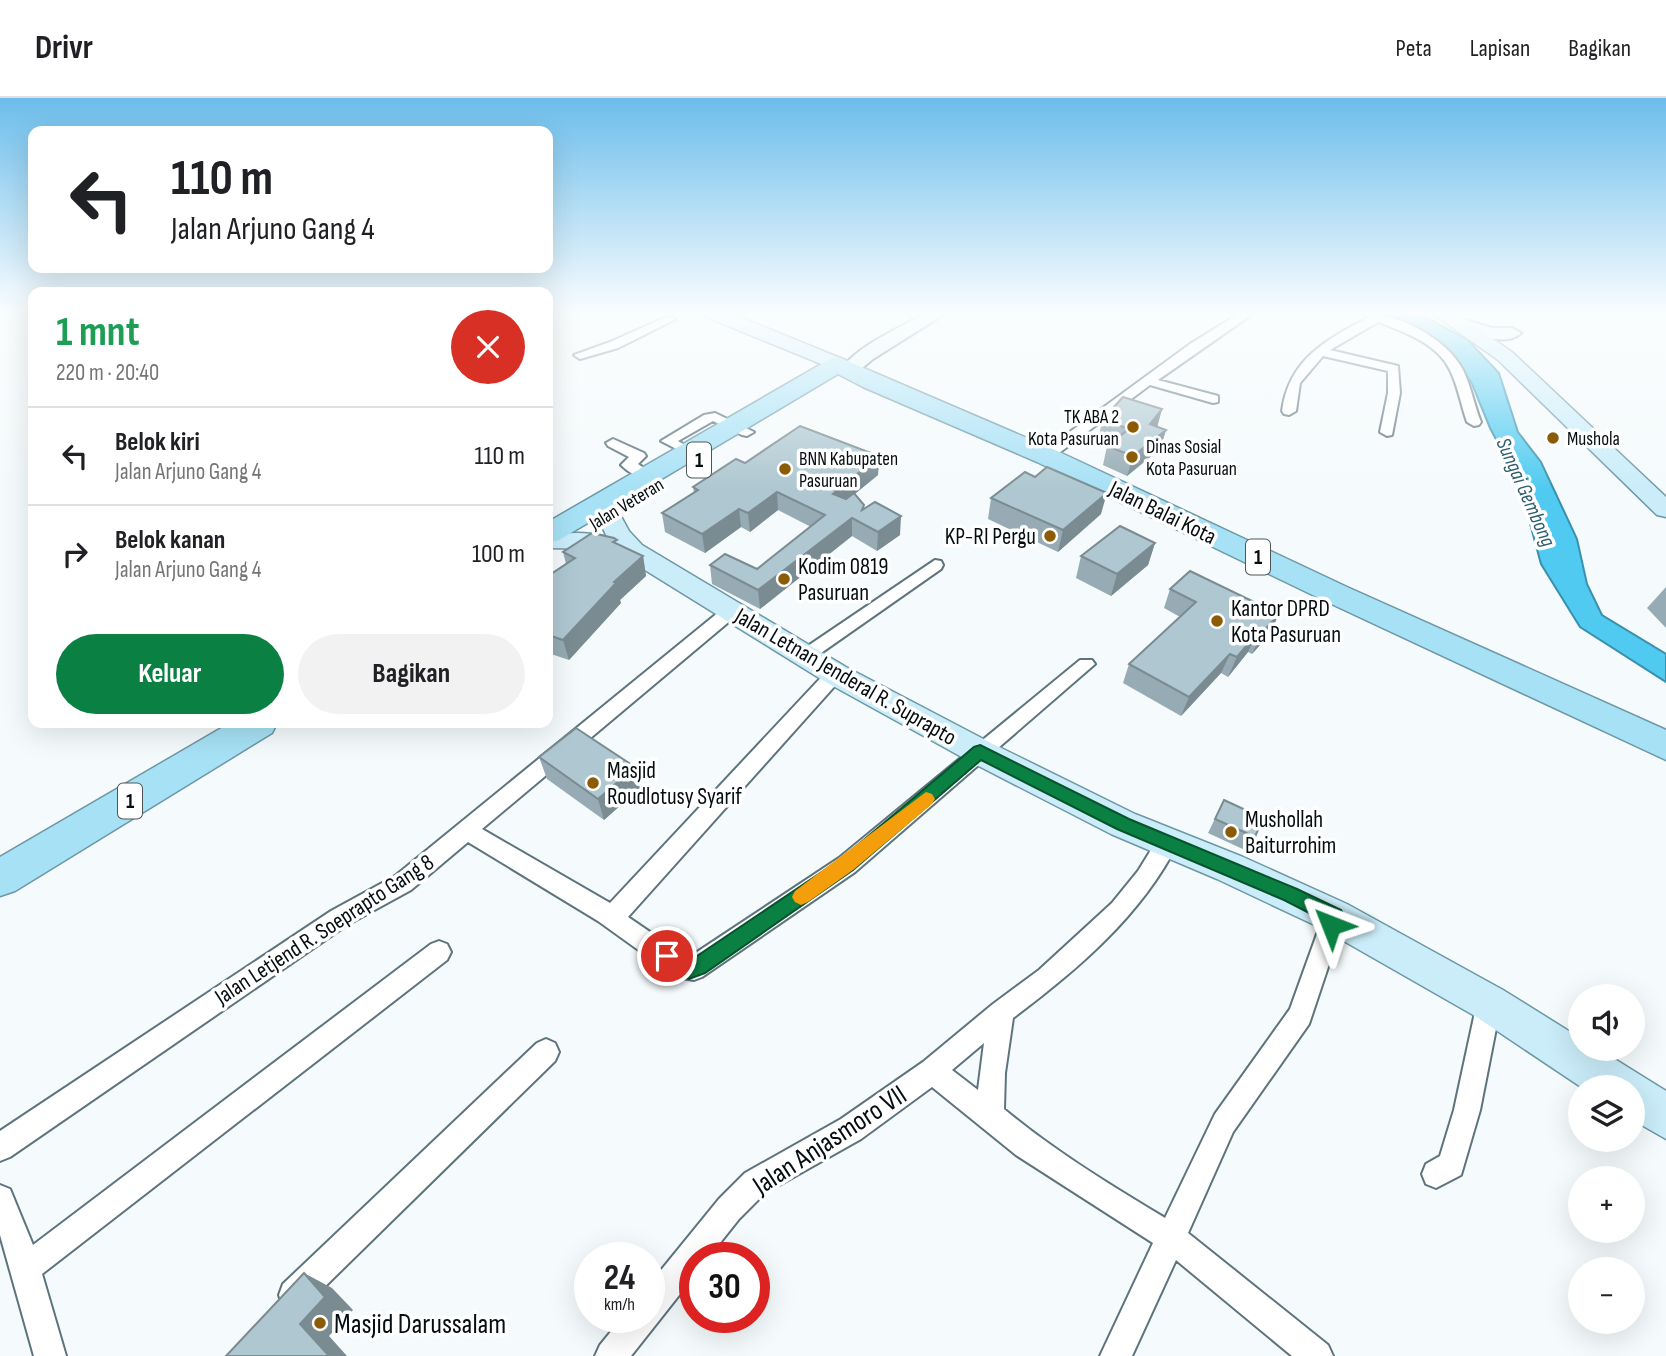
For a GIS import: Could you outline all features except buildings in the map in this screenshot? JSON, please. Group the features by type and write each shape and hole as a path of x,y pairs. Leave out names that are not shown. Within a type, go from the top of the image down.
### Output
{"highway":[{"name":"Jalan Veteran","path":"553,541 836,372"},
{"name":"Jalan Balai Kota","path":"869,372 1324,588 1666,746"},
{"name":"Jalan Veteran","path":"608,506 658,453 740,428"},
{"name":"1","path":"0,878 218,728"},
{"name":"1","path":"0,854 249,728"}],"main road":[{"path":"1521,372 1666,510"},
{"path":"608,506 618,534 633,551"},
{"name":"1","path":"553,542 592,541 633,551"},
{"name":"Jalan Letnan Jenderal R. Suprapto","path":"633,551 835,674 980,752 1123,824 1291,894 1334,916 1489,1003 1600,1075"},
{"path":"1645,1103 1666,1117"}],"street":[{"path":"1046,456 1162,372"},
{"path":"1289,411 1293,387 1301,372"},
{"path":"1387,432 1394,393 1394,372"},
{"path":"1456,372 1474,422"},
{"path":"1148,381 1213,399"},
{"path":"613,443 658,453"},
{"path":"805,656 936,565"},
{"name":"Jalan Letjend R. Soeprapto Gang 8","path":"0,1147 339,918 403,883 731,611"},
{"path":"467,831 606,914 684,969 694,969 847,864 1086,664"},
{"path":"606,914 615,913 622,908 835,674"},
{"name":"Jalan Anjasmoro VII","path":"665,1288 729,1209 755,1182 850,1129 932,1071 1002,1012 1048,978 1120,910 1146,878 1167,843"},
{"path":"1116,1356 1224,1123 1300,1016 1334,916"},
{"path":"25,1269 439,952"},
{"path":"1436,1174 1451,1165 1467,1110 1489,1003"},
{"path":"990,1115 992,1073 1002,1012"},
{"path":"279,1308 546,1052"},
{"path":"932,1071 1026,1145 1170,1237 1317,1356"},
{"path":"0,1199 25,1269 50,1356"},
{"path":"611,1356 630,1333"}],"water":[{"name":"Sungai Gembong","path":"1464,372 1499,373 1518,432 1541,462 1577,539 1587,584 1602,615 1666,654 1666,682 1580,627 1541,564 1519,483 1490,428 1472,384"}],"slow traffic":[{"path":"801,897 900,823 926,799"}],"place":[{"name":"TK ABA 2 Kota Pasuruan","path":"1133,427"},
{"name":"Mushola","path":"1553,438"},
{"name":"Dinas Sosial Kota Pasuruan","path":"1132,457"},
{"name":"BNN Kabupaten Pasuruan","path":"785,469"},
{"name":"KP-RI Pergu","path":"1050,536"},
{"name":"Kodim 0819 Pasuruan","path":"784,579"},
{"name":"Kantor DPRD Kota Pasuruan","path":"1217,621"},
{"name":"Masjid Roudlotusy Syarif","path":"593,783"},
{"name":"Mushollah Baiturrohim","path":"1231,832"},
{"name":"Masjid Darussalam","path":"320,1323"}],"route":[{"path":"667,956 684,969 698,967 847,864 900,823 980,752 1123,824 1291,894 1334,916 1331,925"}]}
